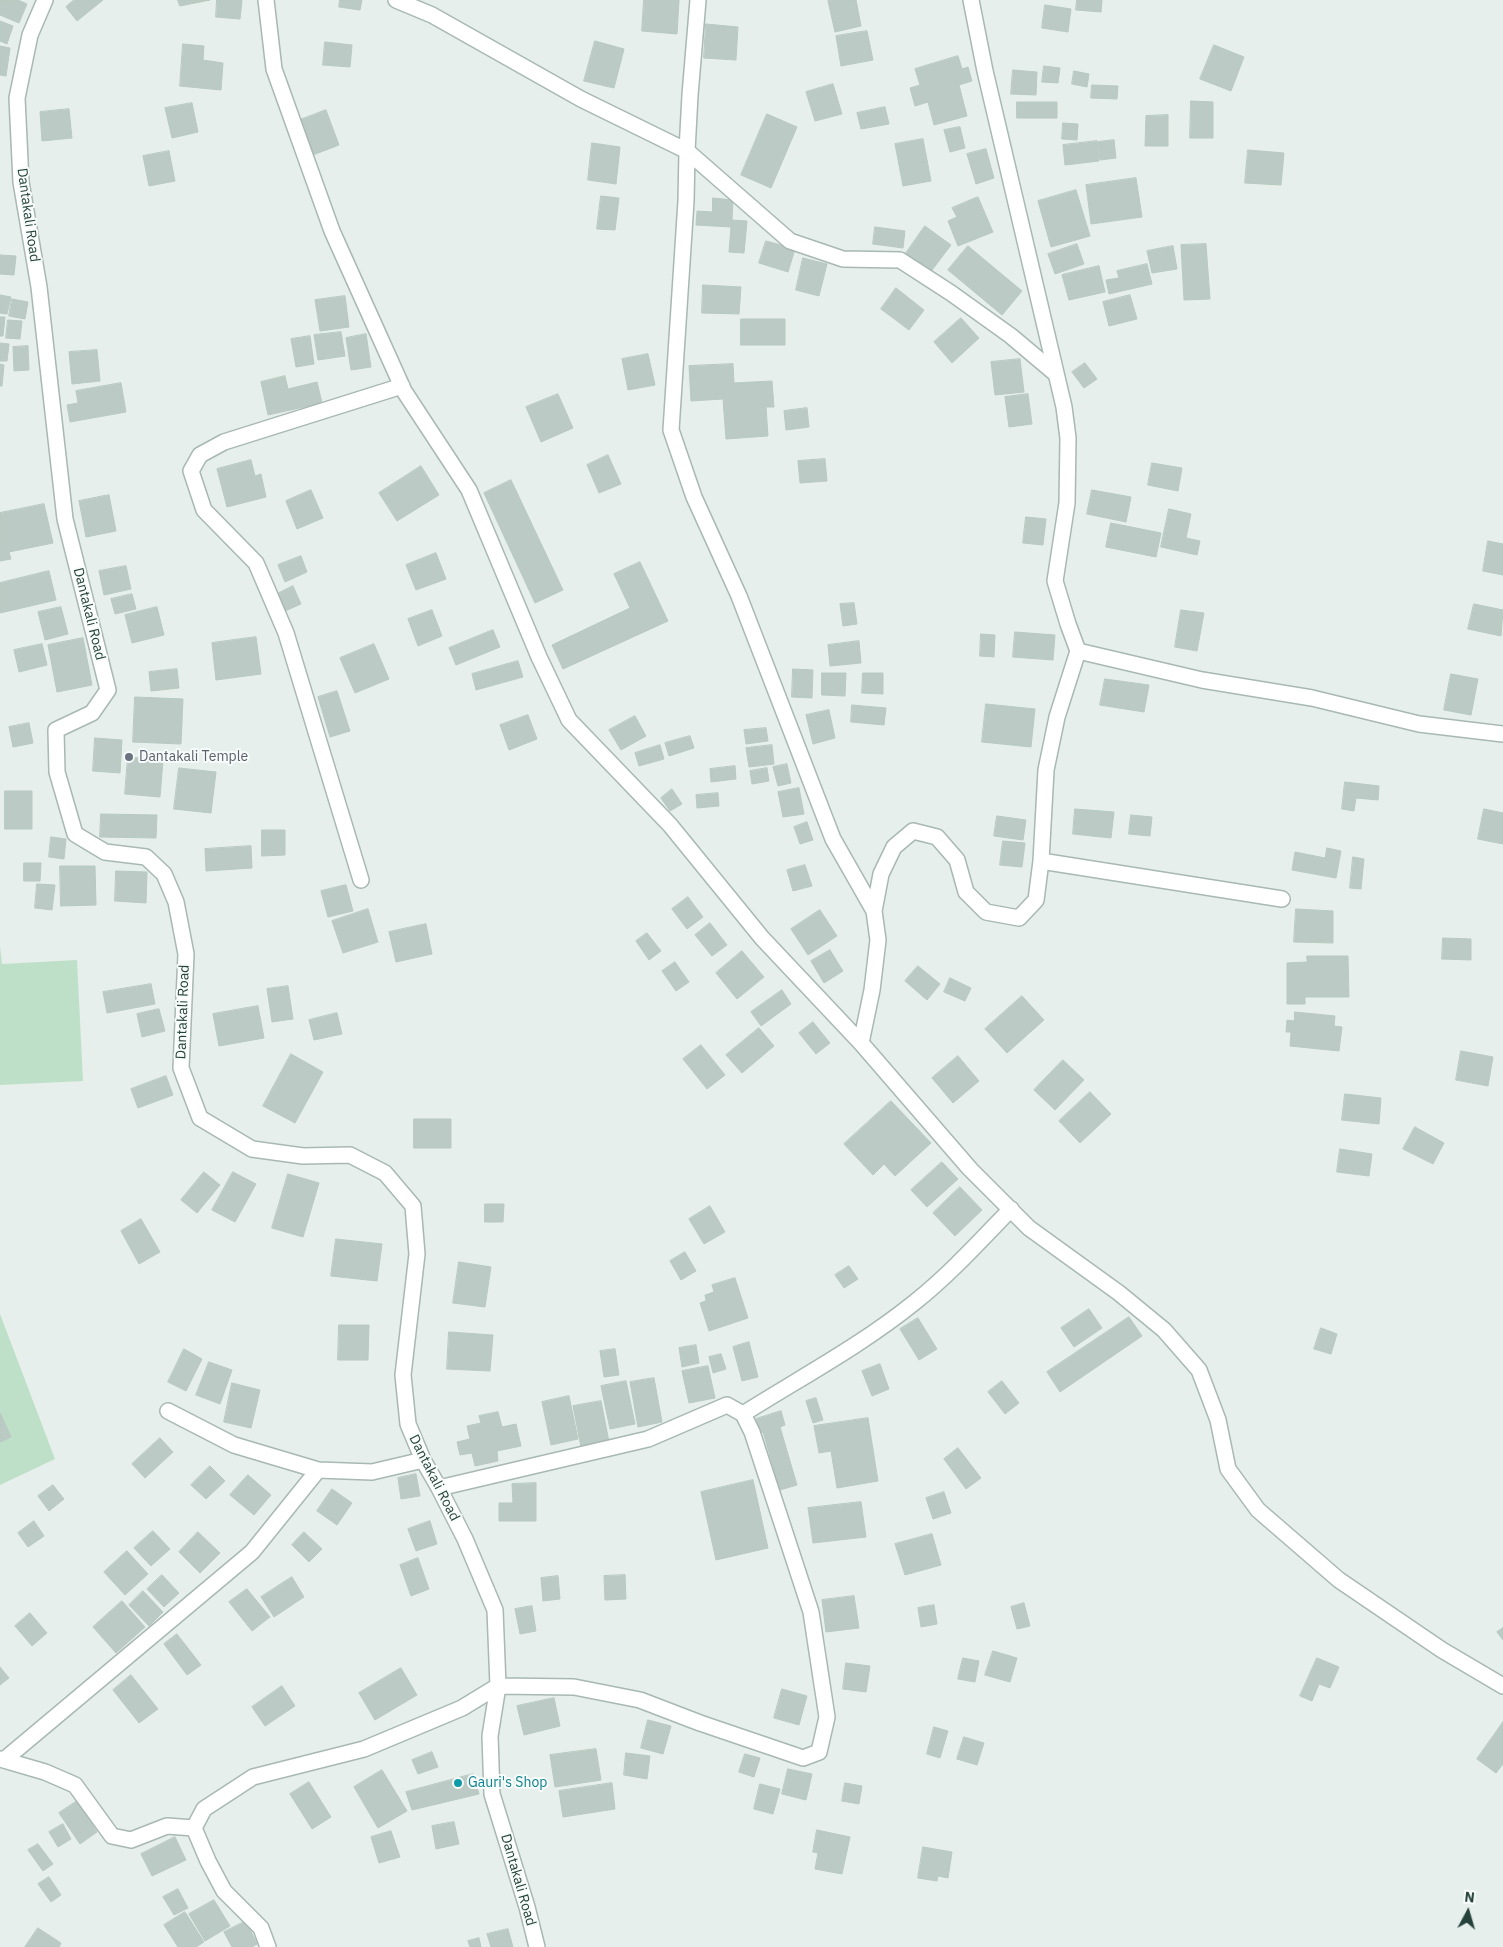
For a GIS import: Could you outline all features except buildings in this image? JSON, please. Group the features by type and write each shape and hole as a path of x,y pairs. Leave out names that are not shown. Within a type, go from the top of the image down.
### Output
{"street":[{"name":"Dantakali Road","path":"45,0 30,35 17,98 20,182 39,287 65,519 108,690 92,714 56,730 57,772 75,834 105,852 146,857 164,874 176,902 186,954 181,1068 200,1118 252,1149 303,1156 350,1155 384,1173 413,1206 416,1254 403,1374 408,1424 423,1460 465,1538 495,1610 498,1686 490,1736 492,1794 527,1907 537,1947"},
{"path":"266,0 274,69 332,231 402,386 469,490 540,658 569,720 670,825 762,938 861,1043 970,1169 1029,1228 1119,1293 1164,1330 1199,1370 1218,1420 1228,1469 1258,1510 1339,1580 1442,1650 1503,1686"},
{"path":"396,0 432,15 581,99 686,151 790,241 843,259 900,260 951,293 1011,336 1056,374"},
{"path":"698,0 686,151 686,201 671,430 694,497 739,596 833,838 874,911"},
{"path":"861,1043 872,990 878,940 874,911 881,874 894,846 913,831 937,837 957,860 966,892 986,912 1019,918 1036,900 1041,861 1046,770 1057,717 1078,651 1055,581 1067,503 1068,438 1064,407 985,71 971,0"},
{"path":"361,880 286,633 256,563 204,510 191,471 200,454 224,442 402,386"},
{"path":"1078,651 1202,680 1312,698 1419,724 1503,734"},
{"path":"1041,861 1282,899"},
{"path":"742,1414 854,1345 915,1302 968,1254 1011,1209"},
{"path":"194,1828 204,1809 253,1777 364,1748 462,1708 498,1686 574,1687 640,1700 700,1723 803,1758 819,1752 826,1716 811,1612 752,1432 742,1414 727,1405 648,1439 439,1488"},
{"path":"168,1411 234,1445 318,1470 372,1472 423,1460"},
{"path":"2,1759 252,1552 318,1470"},
{"path":"2,1759 45,1772 75,1785 112,1836 131,1840 167,1826 194,1828"},
{"path":"194,1828 208,1862 224,1891 261,1928 268,1947"}],"green space":[{"path":"0,946 2,964 77,960 83,1081 0,1085"},
{"path":"0,1314 55,1459 0,1485"}],"place":[{"name":"Dantakali Temple","path":"129,757"},
{"name":"Gauri's Shop","path":"458,1783"}]}
